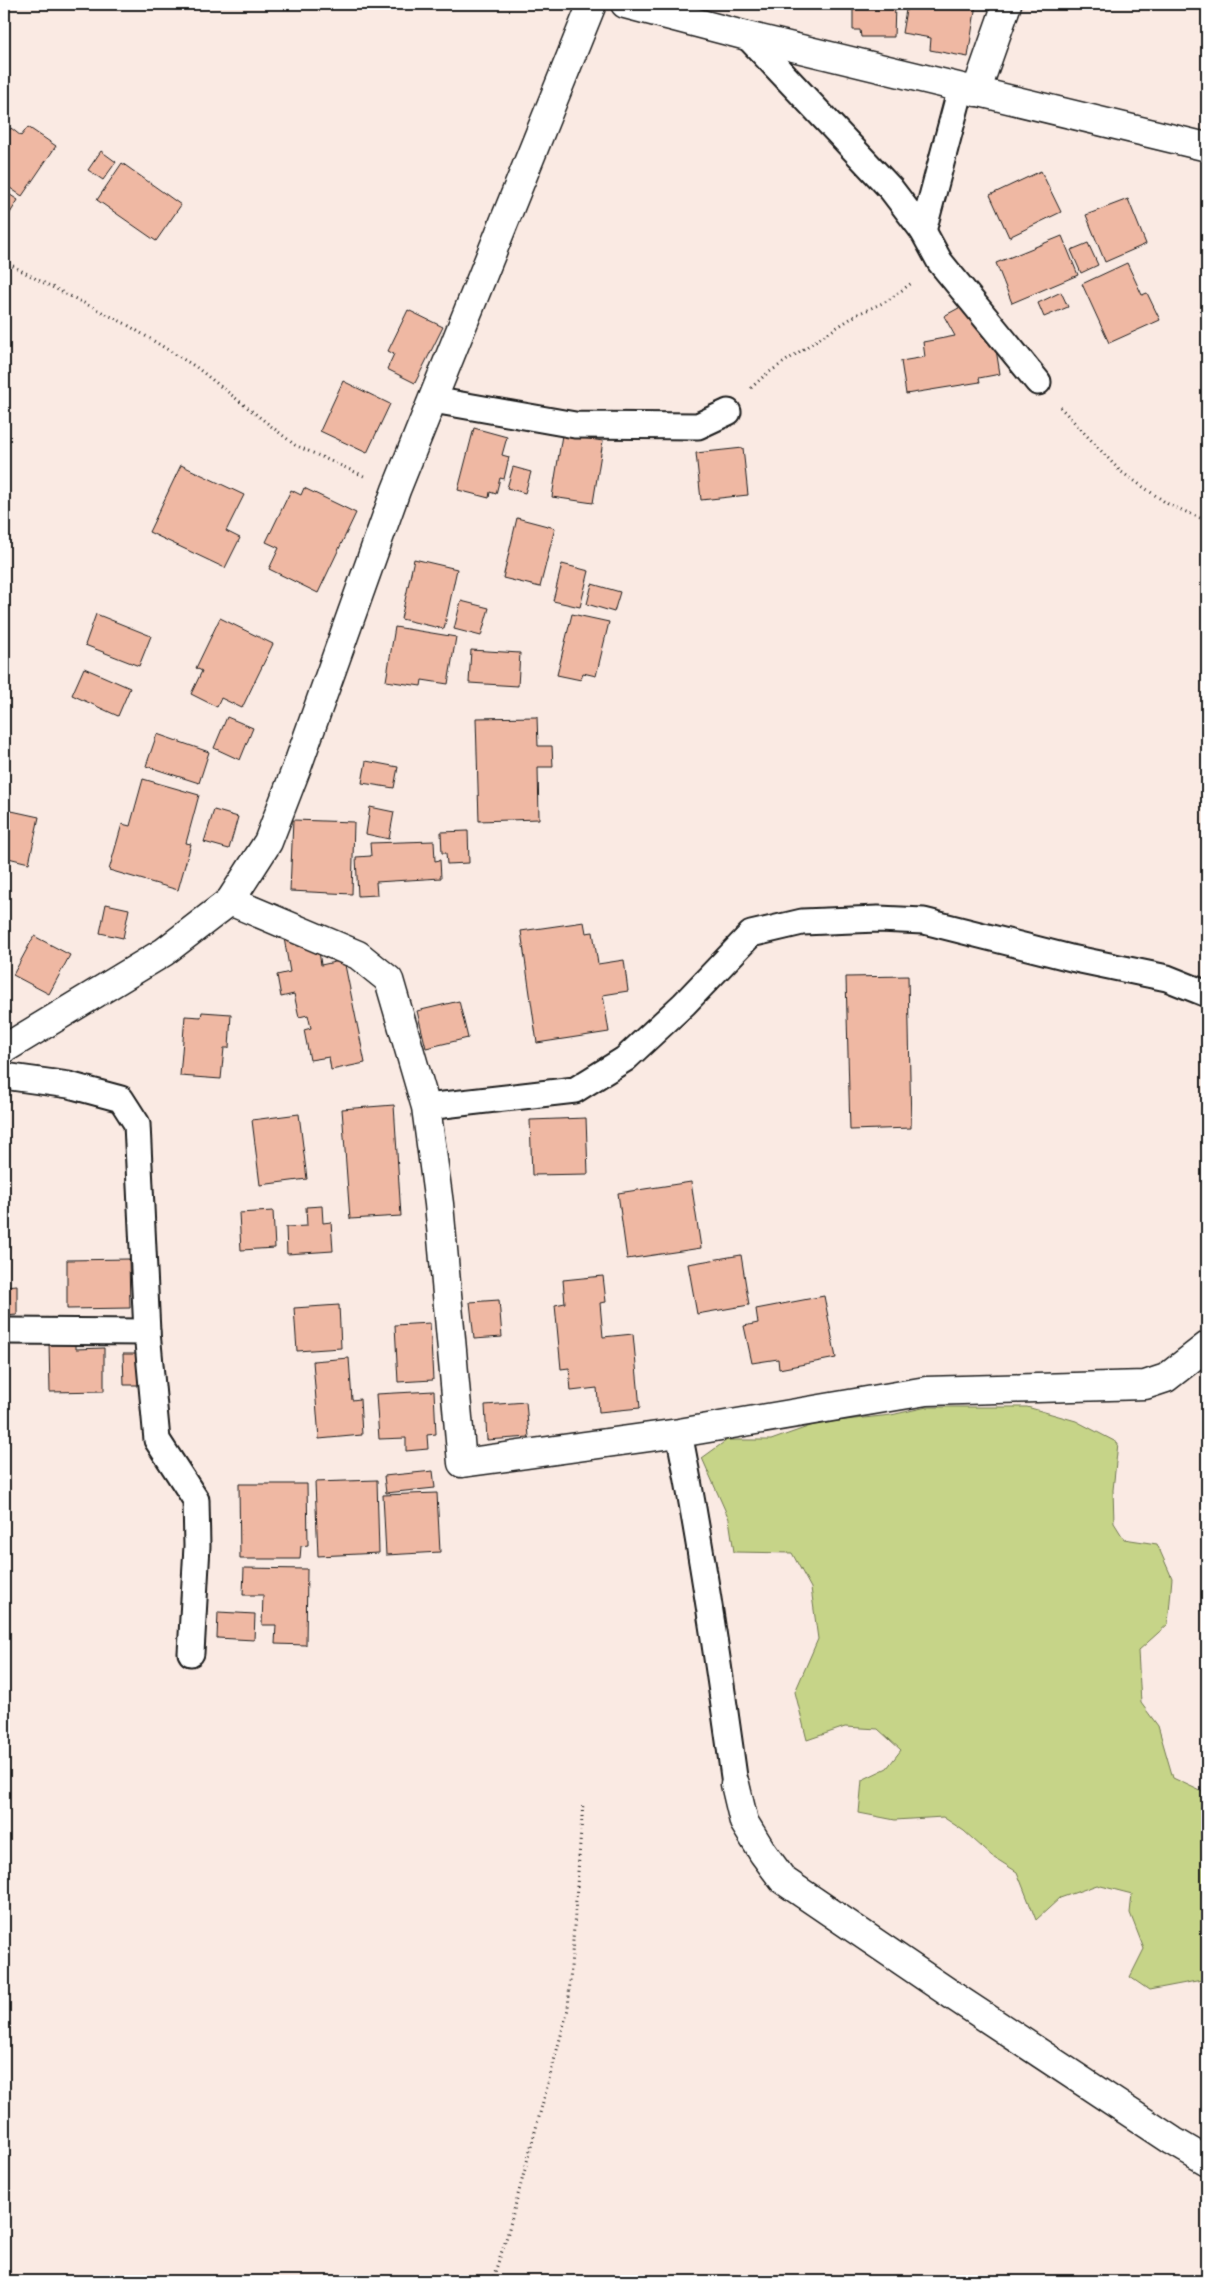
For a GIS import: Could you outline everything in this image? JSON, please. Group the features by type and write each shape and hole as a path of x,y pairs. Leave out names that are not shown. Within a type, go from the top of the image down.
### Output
{"street":[{"path":"4,1049 164,952 230,901 268,842 396,490 592,4"},
{"path":"625,4 747,36 1207,147"},
{"path":"968,90 1007,4"},
{"path":"230,901 358,955 389,980 426,1107 440,1204 462,1463 679,1433 926,1391 1145,1385 1166,1378 1207,1346"},
{"path":"735,1784 744,1822 763,1853 783,1880 966,2005 1173,2141 1207,2161"}],"lane":[{"path":"747,36 891,189 924,231 940,262 1038,382"},
{"path":"924,231 968,90"},
{"path":"433,400 574,425 698,426 728,412"},
{"path":"426,1107 576,1090 625,1059 684,1004 751,934 802,922 878,919 924,921 1071,958 1167,978 1207,994"},
{"path":"4,1076 69,1085 121,1099 136,1124 147,1332 157,1440 196,1500 197,1546 191,1653"},
{"path":"4,1331 147,1332"},
{"path":"679,1433 720,1675 735,1784"}],"path":[{"path":"4,261 126,324 196,367 295,445 396,490"},
{"path":"728,412 765,375 858,314 887,301 940,262"},
{"path":"1038,382 1120,471 1168,504 1207,522"},
{"path":"492,2281 507,2236 568,2009 583,1803"}],"green space":[{"path":"927,1407 1027,1407 1076,1421 1118,1443 1113,1490 1114,1523 1124,1539 1157,1544 1172,1578 1168,1624 1138,1651 1141,1703 1158,1726 1173,1778 1207,1794 1207,1979 1149,1990 1130,1977 1144,1949 1130,1913 1132,1894 1097,1885 1060,1898 1036,1920 1017,1872 992,1856 964,1831 943,1817 895,1820 859,1813 862,1780 887,1768 901,1750 878,1729 845,1727 807,1740 795,1692 818,1639 811,1588 792,1553 734,1552 729,1519 702,1458 727,1440 771,1440 819,1423 891,1415"}],"building":[{"path":"853,4 895,4 894,37 861,37 860,30 853,30"},
{"path":"907,4 976,4 968,57 930,50 931,38 902,33"},
{"path":"28,127 56,146 22,196 4,184 4,139 11,128 21,136"},
{"path":"101,151 116,162 103,180 88,170"},
{"path":"122,163 181,205 156,241 97,200"},
{"path":"1041,171 1061,212 1009,237 990,195"},
{"path":"4,191 18,200 4,223"},
{"path":"1128,199 1146,244 1105,262 1086,215"},
{"path":"1062,236 1078,275 1012,303 996,263"},
{"path":"1088,243 1098,265 1081,273 1071,250"},
{"path":"1127,263 1142,295 1147,293 1160,320 1109,343 1082,284"},
{"path":"1061,292 1068,307 1044,317 1038,303"},
{"path":"968,303 993,331 1000,374 979,378 980,382 906,394 901,361 925,357 923,342 955,336 944,316"},
{"path":"408,310 443,327 415,383 387,369 394,354 388,351"},
{"path":"343,381 390,404 367,453 320,431"},
{"path":"474,428 507,437 502,455 509,457 504,479 500,478 496,494 490,492 489,498 458,490"},
{"path":"562,435 603,441 593,503 552,497"},
{"path":"743,448 748,495 701,500 696,453"},
{"path":"181,465 244,495 226,531 240,538 225,568 149,532"},
{"path":"513,467 531,472 525,493 507,488"},
{"path":"304,488 356,513 318,593 269,569 279,548 266,542 291,490 301,495"},
{"path":"517,518 555,528 540,587 503,578"},
{"path":"414,559 457,569 444,629 401,619"},
{"path":"562,564 589,571 580,607 553,601"},
{"path":"592,584 620,592 614,612 587,604"},
{"path":"461,601 489,608 481,636 454,629"},
{"path":"96,614 151,636 139,666 85,645"},
{"path":"572,614 609,622 596,676 583,673 581,680 557,675"},
{"path":"220,618 273,644 242,708 221,698 217,707 191,694 202,671 196,668"},
{"path":"395,627 456,637 448,684 422,680 421,686 386,681"},
{"path":"471,650 520,653 518,686 469,683"},
{"path":"84,668 130,688 118,716 72,695"},
{"path":"227,717 253,728 240,760 214,748"},
{"path":"537,717 538,746 552,746 553,767 538,767 539,819 479,821 476,718"},
{"path":"157,734 209,752 199,783 146,766"},
{"path":"366,761 398,767 394,788 362,783"},
{"path":"143,779 199,795 186,843 191,844 178,890 109,870 122,824 130,826"},
{"path":"370,807 394,812 389,839 366,834"},
{"path":"7,810 39,817 29,863 4,857 4,823"},
{"path":"214,810 238,817 229,849 204,842"},
{"path":"293,820 354,822 352,894 290,891"},
{"path":"468,831 469,863 447,864 446,853 442,853 441,832"},
{"path":"434,841 435,861 440,860 441,878 376,882 377,895 358,896 356,857 371,856 370,843"},
{"path":"106,904 129,909 123,938 100,933"},
{"path":"584,922 586,933 593,932 598,964 624,960 628,991 603,995 609,1032 537,1043 521,931"},
{"path":"34,936 70,955 49,994 13,975"},
{"path":"284,938 319,951 321,965 344,960 365,1063 331,1070 329,1057 310,1060 304,1030 311,1028 308,1015 299,1017 294,994 281,997 277,975 290,972"},
{"path":"908,976 911,1128 850,1130 846,977"},
{"path":"459,1001 468,1038 426,1048 417,1011"},
{"path":"202,1012 231,1014 229,1048 224,1048 221,1079 180,1076 185,1016 201,1017"},
{"path":"394,1105 401,1216 350,1219 342,1109"},
{"path":"299,1114 307,1179 260,1185 252,1120"},
{"path":"586,1118 588,1174 532,1175 530,1120"},
{"path":"691,1182 701,1248 627,1259 618,1193"},
{"path":"322,1206 323,1223 331,1222 333,1251 287,1254 286,1227 307,1226 306,1207"},
{"path":"273,1211 275,1248 241,1250 239,1213"},
{"path":"741,1255 749,1305 697,1314 688,1264"},
{"path":"129,1259 130,1308 67,1309 67,1260"},
{"path":"603,1276 606,1302 600,1303 603,1337 633,1334 640,1408 599,1412 597,1388 571,1391 569,1368 561,1369 555,1305 565,1303 563,1280"},
{"path":"17,1285 17,1315 4,1316 4,1286"},
{"path":"824,1296 836,1358 779,1369 778,1359 752,1363 744,1326 758,1323 756,1309"},
{"path":"499,1300 502,1337 474,1339 470,1302"},
{"path":"339,1305 341,1348 297,1351 294,1308"},
{"path":"430,1323 433,1380 398,1382 395,1325"},
{"path":"76,1341 76,1349 104,1348 104,1391 50,1392 49,1342"},
{"path":"123,1354 140,1354 141,1385 124,1385"},
{"path":"349,1358 352,1400 360,1399 362,1435 319,1439 313,1361"},
{"path":"434,1391 436,1434 427,1435 428,1449 406,1451 406,1438 379,1439 376,1394"},
{"path":"526,1402 529,1437 487,1440 485,1405"},
{"path":"433,1471 435,1488 386,1493 384,1476"},
{"path":"377,1480 379,1553 318,1556 315,1482"},
{"path":"239,1484 307,1484 308,1545 301,1546 300,1559 240,1559"},
{"path":"437,1493 440,1552 386,1555 383,1495"},
{"path":"244,1568 307,1569 306,1645 275,1644 276,1625 262,1625 263,1595 243,1595"},
{"path":"218,1612 255,1614 254,1640 217,1638"}]}
